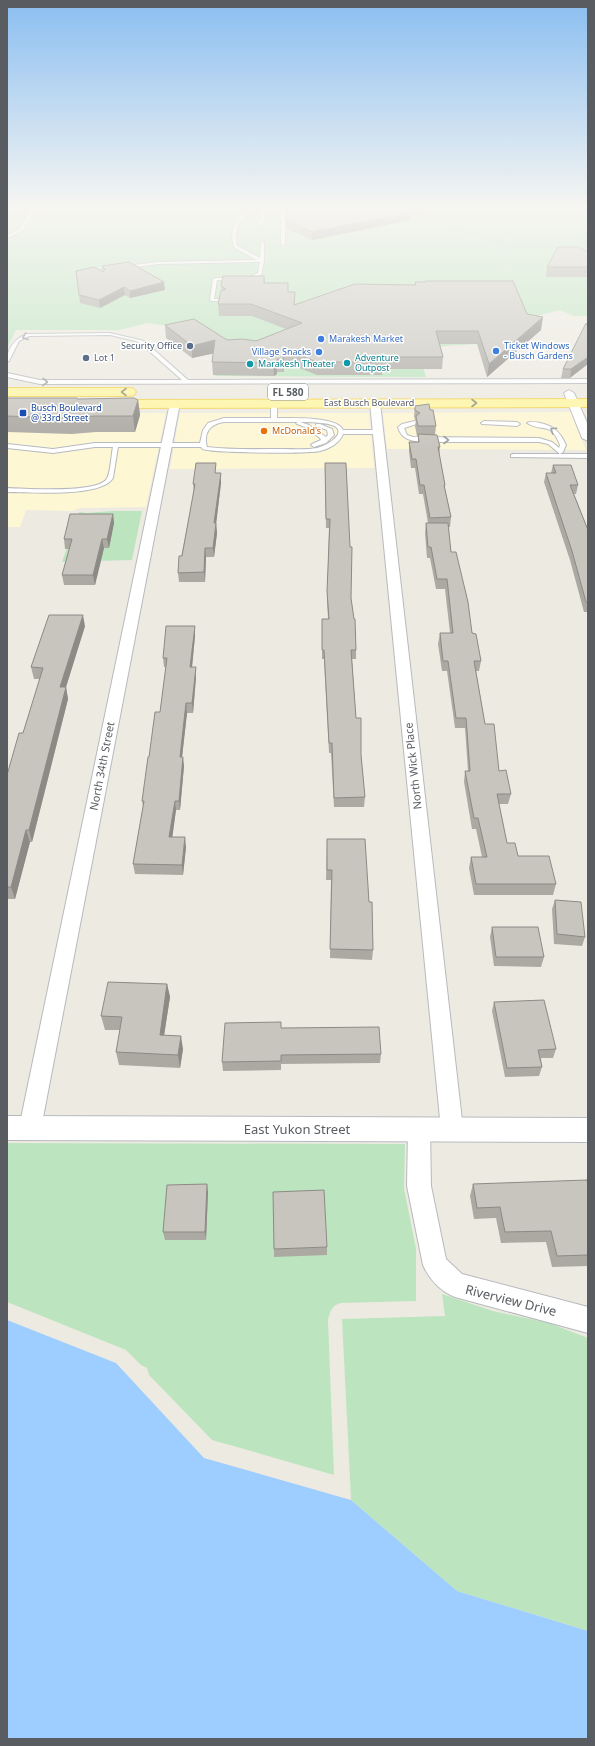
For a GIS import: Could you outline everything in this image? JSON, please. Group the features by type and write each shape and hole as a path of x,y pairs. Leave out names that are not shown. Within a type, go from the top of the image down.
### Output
{"main road":[{"name":"East Busch Boulevard","path":"7,392 313,392 572,398 588,403"},
{"path":"175,403 223,396 313,392"},
{"name":"East Busch Boulevard","path":"7,404 375,403 572,398 588,392"}],"street":[{"path":"572,398 584,421 588,438"},
{"name":"North 34th Street","path":"18,1128 175,403"},
{"name":"North Wick Place","path":"375,403 452,1129"},
{"name":"East Yukon Street","path":"18,1128 588,1130"},
{"name":"Riverview Drive","path":"419,1129 419,1186 435,1266 455,1285 588,1320"}],"lane":[{"path":"214,289 212,300 223,300"},
{"path":"7,361 17,340 28,334 110,334 142,342 187,382"},
{"path":"7,375 40,382 588,381"},
{"path":"274,403 274,420"},
{"path":"224,420 321,421 336,425 341,432 339,438 335,442 319,450 220,450 204,448 203,444 206,427 209,423 224,420"},
{"path":"209,423 299,423 320,425 329,429 331,435 324,442 316,445 295,446 280,451"},
{"path":"299,423 323,436 324,442"},
{"path":"415,423 404,425 401,428 402,434 405,437 419,440 539,440 550,443 560,454"},
{"path":"484,423 517,424"},
{"path":"530,423 546,425 559,433 563,444 560,454"},
{"path":"341,432 378,432"},
{"path":"7,490 87,489 103,486 109,480 116,444"},
{"path":"7,446 53,451 72,449 86,445 203,444"},
{"path":"513,456 560,454 588,456"}],"shaded area":[{"path":"571,412 586,450 387,449 383,413"},
{"path":"7,413 166,413 146,507 80,508 72,511 26,510 20,527 7,527"},
{"path":"180,413 369,413 374,468 170,469"}],"green space":[{"path":"7,289 588,289 588,316 574,316 560,310 521,320 520,341 417,348 426,377 215,376 227,350 175,327 147,323 120,330 16,330 7,348"},
{"path":"142,511 132,560 62,562 79,512 87,513"},
{"path":"7,1143 405,1144 404,1188 416,1249 416,1301 341,1303 335,1305 331,1311 328,1320 334,1475 212,1440 149,1375 147,1368 141,1365 126,1350 7,1302"},
{"path":"442,1294 493,1311 549,1323 588,1338 588,1631 457,1591 351,1500 342,1319 445,1316"}],"water":[{"path":"7,1320 116,1363 204,1458 351,1500 457,1591 588,1631 588,1739 7,1739"}],"building":[{"path":"78,289 119,289 99,300 79,295"},
{"path":"225,289 288,289 288,292 295,292 294,305 339,289 517,289 527,314 543,317 489,364 478,331 436,331 443,357 382,357 383,362 317,362 284,349 283,359 277,359 277,361 273,363 212,362 215,340 192,346 165,325 194,319 227,340 243,339 256,341 302,323 251,304 218,304 221,291"},
{"path":"586,323 588,328 588,357 571,369 563,369"},
{"path":"7,398 134,398 138,400 133,416 94,416 69,418 7,416"},
{"path":"429,404 430,410 433,410 436,426 418,426 416,416 420,413 415,410 415,406"},
{"path":"418,434 437,435 440,447 438,447 444,485 451,517 430,518 424,485 420,485 416,459 412,459 409,442 419,442"},
{"path":"196,463 216,463 215,473 221,473 214,523 216,523 213,548 205,548 204,572 178,573 179,556 182,556 195,484 193,484"},
{"path":"325,463 346,463 350,547 352,547 351,598 355,619 356,650 351,650 356,718 361,718 361,755 365,797 334,798 332,743 329,743 324,650 322,650 322,619 329,619 327,591 330,519 326,519"},
{"path":"553,465 571,465 578,485 570,485 588,530 588,602 586,602 572,551 546,473 556,473"},
{"path":"70,514 113,514 107,539 102,539 93,575 62,575 72,539 64,539"},
{"path":"426,523 448,523 451,552 456,552 468,602 472,633 476,634 481,661 474,661 485,724 494,724 499,771 506,770 511,794 497,794 507,843 515,843 518,856 549,856 556,884 476,884 471,857 487,857 478,818 474,818 465,771 470,771 466,718 456,718 448,661 443,661 440,633 453,633 447,579 437,579 431,547 428,547"},
{"path":"49,615 83,615 60,687 66,687 29,830 26,830 11,887 7,887 7,775 19,733 23,733 43,668 31,667"},
{"path":"166,626 195,626 190,667 196,667 192,703 186,703 180,757 183,757 179,801 175,801 169,837 185,837 182,865 133,864 144,801 142,801 155,712 160,712 167,658 163,658"},
{"path":"327,839 365,839 369,902 372,902 373,950 330,949 332,870 327,870"},
{"path":"555,900 581,902 585,937 557,934"},
{"path":"492,927 538,927 544,957 496,957"},
{"path":"108,982 167,984 160,1035 181,1036 178,1055 116,1052 122,1017 101,1016"},
{"path":"544,1000 556,1049 538,1050 542,1067 507,1068 494,1002"},
{"path":"281,1022 281,1028 379,1027 381,1054 281,1055 281,1061 222,1062 225,1023"},
{"path":"587,1180 588,1255 557,1256 551,1231 505,1232 500,1207 477,1208 473,1184"},
{"path":"207,1184 205,1232 163,1232 167,1185"},
{"path":"324,1190 327,1247 274,1249 273,1192"}],"place":[{"name":"Marakesh Market","path":"321,339"},
{"name":"Security Office","path":"190,346"},
{"name":"Ticket Windows - Busch Gardens","path":"496,351"},
{"name":"Village Snacks","path":"319,352"},
{"name":"Lot 1","path":"86,358"},
{"name":"Adventure Outpost","path":"347,363"},
{"name":"Marakesh Theater","path":"250,364"},
{"name":"Busch Boulevard @ 33rd Street","path":"23,413"},
{"name":"McDonald's","path":"264,431"}]}
